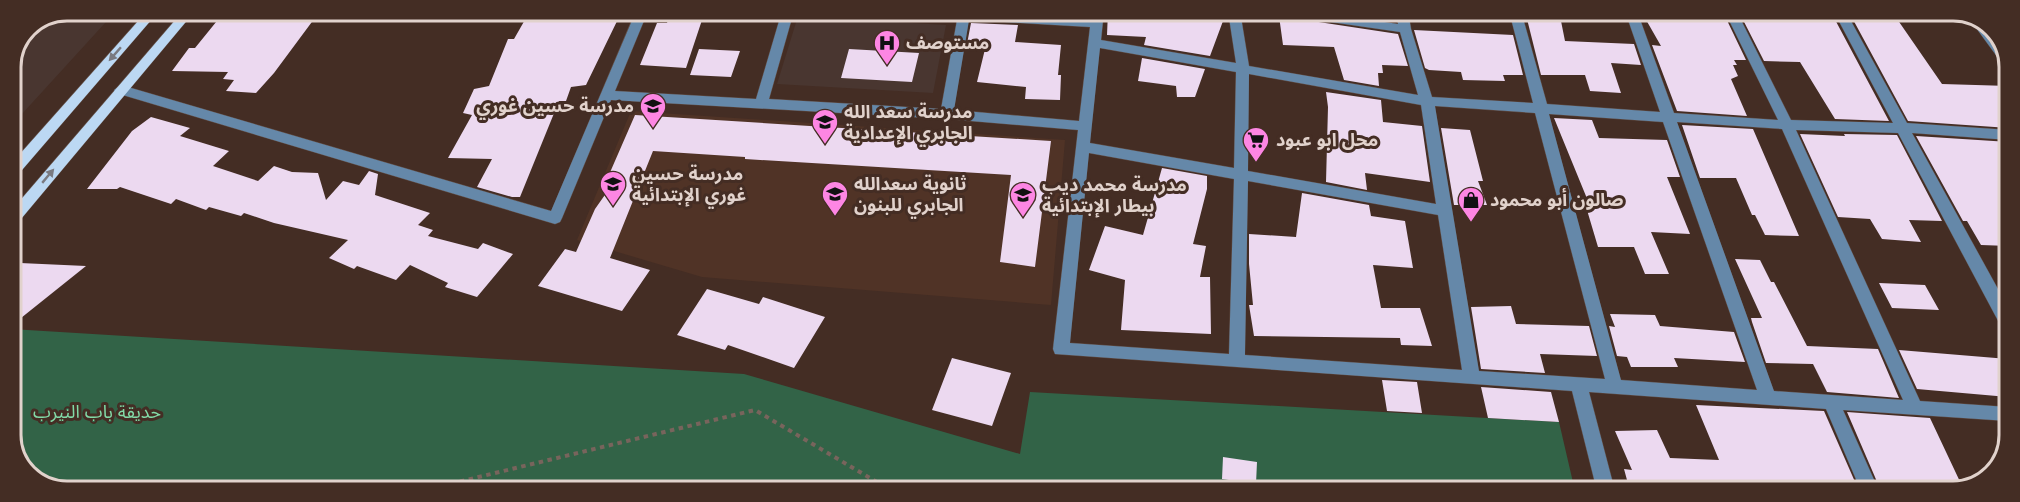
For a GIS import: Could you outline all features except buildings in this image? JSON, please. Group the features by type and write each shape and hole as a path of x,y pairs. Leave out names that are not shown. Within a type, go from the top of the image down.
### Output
{"main road":[{"path":"21,161 143,21"},
{"path":"21,209 180,21"}],"street":[{"path":"122,90 555,218 638,21"},
{"path":"761,104 785,21"},
{"path":"947,114 963,21"},
{"path":"1097,21 1061,349 1999,413"},
{"path":"1236,21 1243,69 1237,361"},
{"path":"1350,21 1405,29"},
{"path":"1404,21 1427,101 1472,378"},
{"path":"1518,21 1615,387"},
{"path":"1634,21 1768,398"},
{"path":"1735,21 1787,125 1915,408"},
{"path":"1845,21 1999,308"},
{"path":"1094,43 1427,101 1787,125 1904,128 1999,134"},
{"path":"607,95 947,114 1085,126"},
{"path":"1083,147 1445,211"},
{"path":"1579,385 1603,481"},
{"path":"1831,402 1866,481"}],"path":[{"path":"462,481 755,410 875,481"}],"shaded area":[{"path":"107,21 21,115 22,58 34,34 58,22"},
{"path":"796,21 880,21 946,25 933,93 777,84"},
{"path":"631,111 1065,140 1051,305 702,277 577,240"}],"green space":[{"name":"حديقة باب النيرب","path":"21,330 744,374 1020,454 1030,392 1559,422 1573,481 67,481 52,479 39,471 29,461 22,444"}],"place":[{"name":"مستوصف","path":"887,66"},
{"name":"مدرسة حسين غوري","path":"653,129"},
{"name":"مدرسة سعد الله الجابري الإعدادية","path":"825,145"},
{"name":"محل ابو عبود","path":"1256,163"},
{"name":"مدرسة حسين غوري الإبتدائية","path":"613,207"},
{"name":"ثانوية سعدالله الجابري للبنون","path":"835,217"},
{"name":"مدرسة محمد ديب بيطار الإبتدائية","path":"1023,218"},
{"name":"صالون أبو محمود","path":"1471,223"}]}
